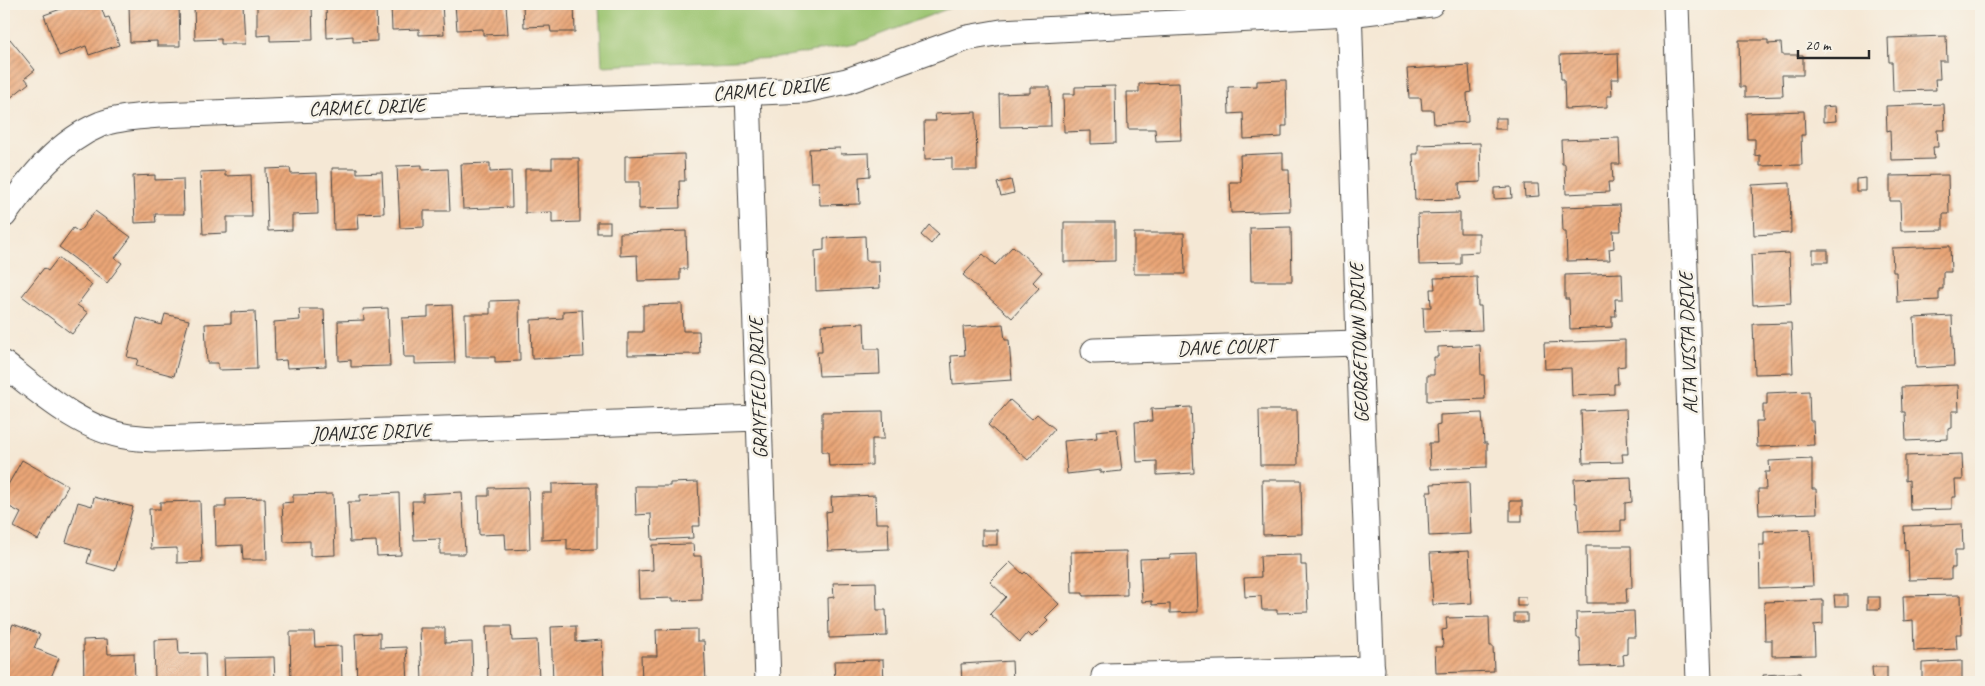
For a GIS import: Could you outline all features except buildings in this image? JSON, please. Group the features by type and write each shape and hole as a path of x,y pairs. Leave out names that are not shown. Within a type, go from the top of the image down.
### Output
{"street":[{"name":"CARMEL DRIVE","path":"4,215 50,156 74,138 103,124 129,118 159,115 805,90 847,80 959,40 1001,32 1431,4"},
{"name":"ALTA VISTA DRIVE","path":"1676,4 1699,682"},
{"name":"GEORGETOWN DRIVE","path":"1349,9 1359,343 1372,675"},
{"name":"GRAYFIELD DRIVE","path":"748,93 768,682"},
{"name":"DANE COURT","path":"1094,352 1359,343"},
{"name":"JOANISE DRIVE","path":"4,364 59,406 97,427 129,437 158,439 759,418"},
{"path":"1104,676 1372,675"}],"green space":[{"path":"599,4 960,4 855,44 776,58 602,66"}]}
